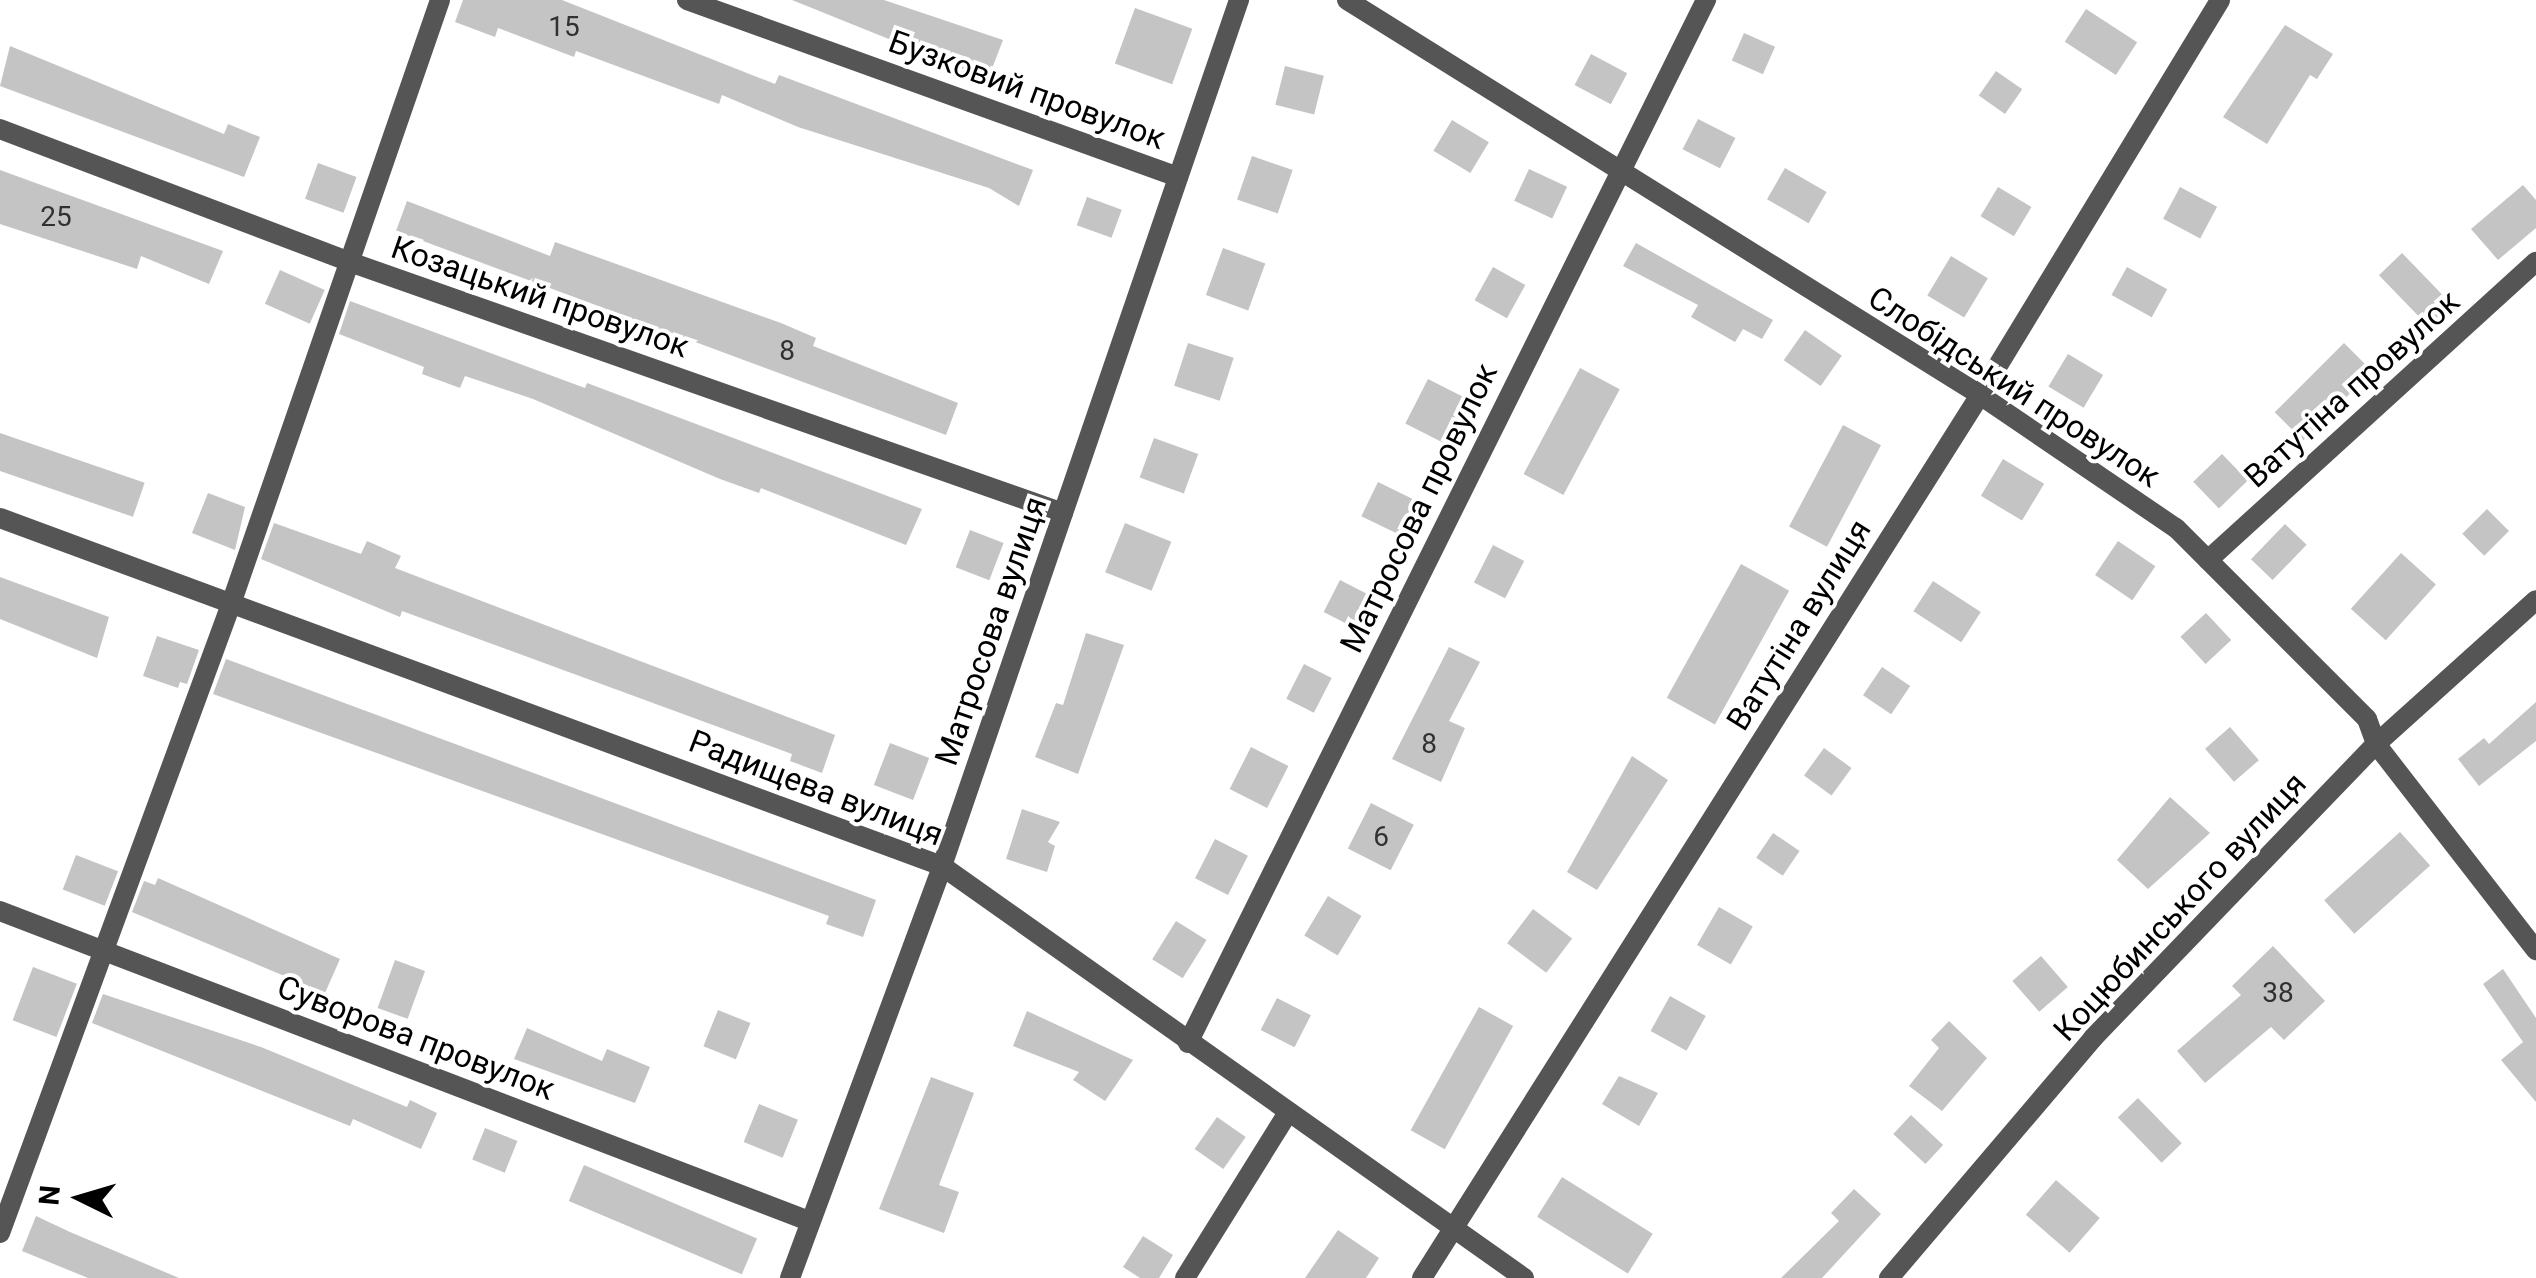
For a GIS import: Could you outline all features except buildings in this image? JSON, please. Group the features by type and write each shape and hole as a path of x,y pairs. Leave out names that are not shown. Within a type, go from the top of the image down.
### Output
{"street":[{"path":"0,1233 231,604 440,0"},
{"name":"Бузковий провулок","path":"687,0 1178,176"},
{"name":"Матросова вулиця","path":"790,1278 942,866 1239,0"},
{"name":"Слобідський провулок","path":"1346,0 1619,174 1980,395 2176,528 2367,719 2376,744 2536,950"},
{"name":"Матросова провулок","path":"1188,1043 1706,0"},
{"name":"Ватутіна вулиця","path":"1422,1278 1980,395 2220,0"},
{"name":"Козацький провулок","path":"0,129 347,261 1063,513"},
{"name":"Ватутіна провулок","path":"2208,560 2536,262"},
{"name":"Радищева вулиця","path":"0,518 942,866 1451,1232 1524,1278"},
{"name":"Коцюбинського вулиця","path":"1889,1278 2094,1038 2376,744 2536,600"},
{"name":"Суворова провулок","path":"0,911 809,1222"},
{"path":"1186,1278 1287,1114"}]}
